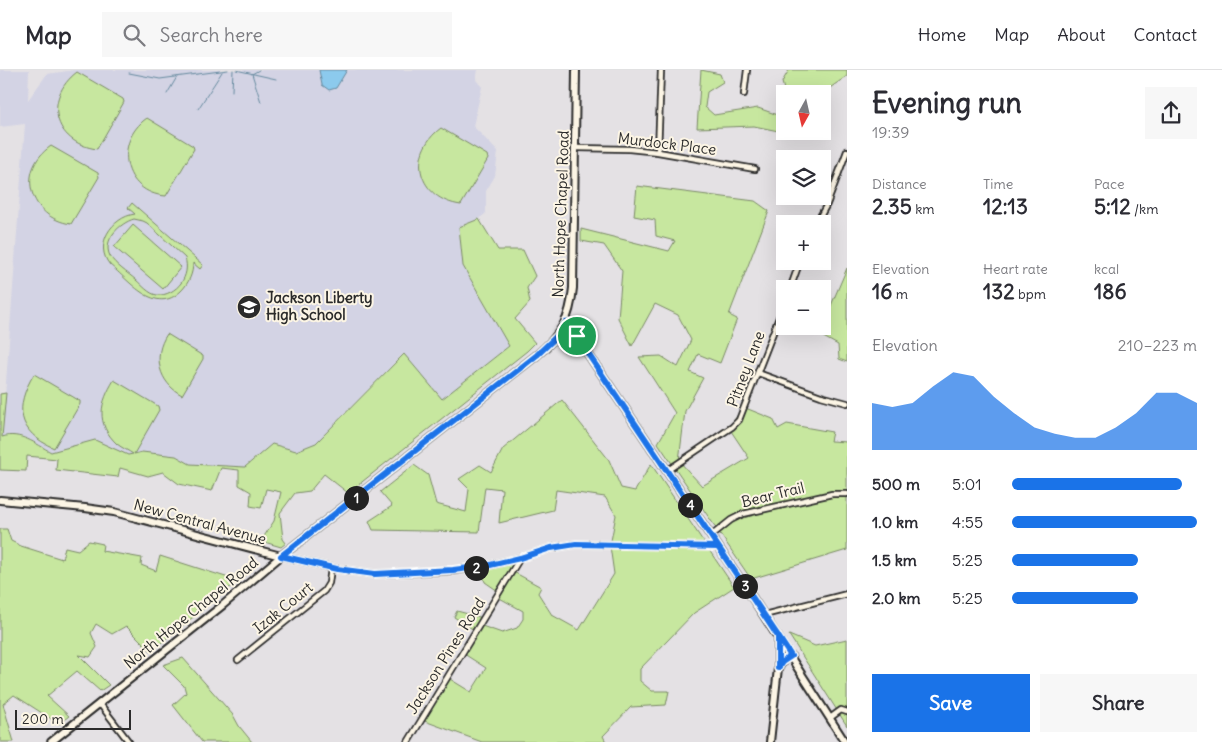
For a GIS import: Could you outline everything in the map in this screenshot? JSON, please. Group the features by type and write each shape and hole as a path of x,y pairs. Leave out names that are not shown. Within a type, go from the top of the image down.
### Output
{"main road":[{"name":"North Hope Chapel Road","path":"52,742 281,556 537,355 567,324 572,301 573,282 576,70"},
{"path":"567,324 569,330 578,339 668,470 778,636 845,742"},
{"name":"New Central Avenue","path":"0,500 114,512 281,556"},
{"path":"770,742 778,668 778,636"},
{"path":"778,668 782,662 791,656"}],"street":[{"path":"658,152 661,70"},
{"path":"744,94 747,70"},
{"name":"Murdock Place","path":"576,148 629,149 658,152 755,169"},
{"path":"821,215 847,151"},
{"name":"Pitney Lane","path":"668,470 736,424 744,410 776,325"},
{"path":"758,372 821,396 847,403"},
{"name":"Bear Trail","path":"711,536 731,520 744,514 832,494 847,494"},
{"name":"New Central Avenue","path":"281,556 331,568 375,574 393,574 486,566 551,548 576,544 718,547"},
{"name":"Jackson Pines Road","path":"408,742 520,558"},
{"name":"Izak Court","path":"238,660 324,591 329,582 331,568"},
{"path":"764,615 847,594"},
{"path":"100,704 129,742"},
{"path":"830,718 841,710 847,712"}],"shaded area":[{"name":"Jackson Liberty High School","path":"0,70 29,70 28,100 47,74 75,70 478,70 476,80 482,87 473,126 498,152 495,176 486,191 486,213 479,219 459,227 463,266 509,346 442,400 403,354 316,443 296,451 272,444 245,467 190,464 176,456 142,452 128,455 95,440 51,452 23,437 2,437 25,124 0,127"}],"green space":[{"path":"701,70 720,74 723,82 707,92 705,107 714,115 758,108 776,114 776,130 754,126 697,128"},
{"path":"789,70 847,70 847,76 831,87 831,85 783,85 782,82"},
{"path":"77,72 123,99 124,102 97,149 82,145 71,138 62,129 58,118 57,106 60,94 66,83"},
{"path":"147,118 193,146 194,149 166,196 151,193 140,186 132,176 128,165 127,152 130,140 136,128"},
{"path":"441,128 487,155 488,159 461,205 446,201 435,194 427,185 422,174 423,150 430,139"},
{"path":"51,146 98,173 99,177 71,224 57,220 46,213 37,203 32,192 33,168 40,156"},
{"path":"637,186 755,201 769,211 729,315 737,319 720,363 698,354 690,372 703,378 685,411 679,461 702,486 749,458 729,428 743,407 773,419 778,429 787,424 832,432 830,441 847,442 847,550 751,579 658,443 675,413 639,357 661,356 678,367 691,340 678,315 655,304 632,346 618,318 622,271 604,245 581,241 581,229 669,251 675,241 656,236 655,220 634,216"},
{"path":"132,203 203,265 200,269 193,263 186,285 171,298 162,300 152,298 143,293 110,265 105,257 104,241 112,226 119,220 135,214 128,208","holes":["134,219 143,221 185,258 186,268 183,280 179,286 170,292 157,295 148,291 118,266 110,256 108,244 118,228"]},
{"path":"479,219 498,250 523,250 535,276 527,288 530,302 515,319 535,343 348,493 324,474 310,491 295,493 280,513 283,539 286,543 281,547 261,541 274,521 281,492 266,489 261,508 250,506 251,492 239,485 239,470 221,468 212,491 179,484 163,472 148,476 120,468 118,477 56,470 57,459 27,456 26,471 0,470 0,394 6,393 2,437 21,437 51,452 95,440 128,455 133,454 117,444 105,428 103,421 102,413 105,397 114,380 158,406 159,410 134,454 142,452 176,456 190,464 245,467 272,444 296,451 316,443 404,354 442,399 509,346 463,266 459,227"},
{"path":"133,225 181,267 163,289 114,247"},
{"path":"847,268 847,362 839,359 838,345 820,335 831,335 831,306"},
{"path":"167,334 203,356 182,395 168,384 160,368 160,351 162,342"},
{"path":"34,374 80,401 54,448 32,434 26,426 23,417 23,397"},
{"path":"562,400 609,460 621,488 635,491 651,464 734,587 694,613 640,669 640,681 652,691 669,691 666,705 631,707 603,736 606,742 482,742 419,719 445,676 471,692 486,668 461,652 474,630 454,617 457,611 483,618 479,625 502,633 517,628 523,619 523,611 496,596 498,591 485,582 481,568 518,558 510,570 541,587 538,593 552,615 579,630 614,574 610,546 616,515 605,497 556,490 553,510 499,523 502,489 485,487 479,532 373,530 369,521 392,506 380,492 414,465 428,475 436,504 466,512 469,489 459,479 480,465 491,472 503,449"},
{"path":"0,529 7,529 11,541 21,546 62,559 65,547 78,550 89,541 103,544 102,551 142,558 141,565 156,571 160,556 232,579 248,573 151,651 126,626 112,634 96,624 91,633 97,647 90,657 79,655 109,685 100,691 77,671 47,696 69,716 59,724 14,695 3,704 14,742 0,742"},
{"path":"789,635 815,646 847,639 847,726"},
{"path":"183,658 233,715 252,742 202,742 173,705 186,693 184,686 163,665"}],"water":[{"path":"319,70 347,70 336,88 329,90 322,85"}],"waterway":[{"path":"129,73 160,79 228,70"},
{"path":"232,91 233,70"},
{"path":"236,70 276,79"},
{"path":"259,70 252,74 261,102"},
{"path":"198,109 222,72"},
{"path":"167,94 177,77"}],"place":[{"name":"Jackson Liberty High School","path":"249,307"}],"route":[{"path":"577,336 566,323 550,344 537,355 281,556 337,569 375,574 393,574 486,566 551,548 576,544 718,547 752,597 778,636 778,668 785,659 791,656 764,615 752,597 711,536 668,470 577,336"}]}
